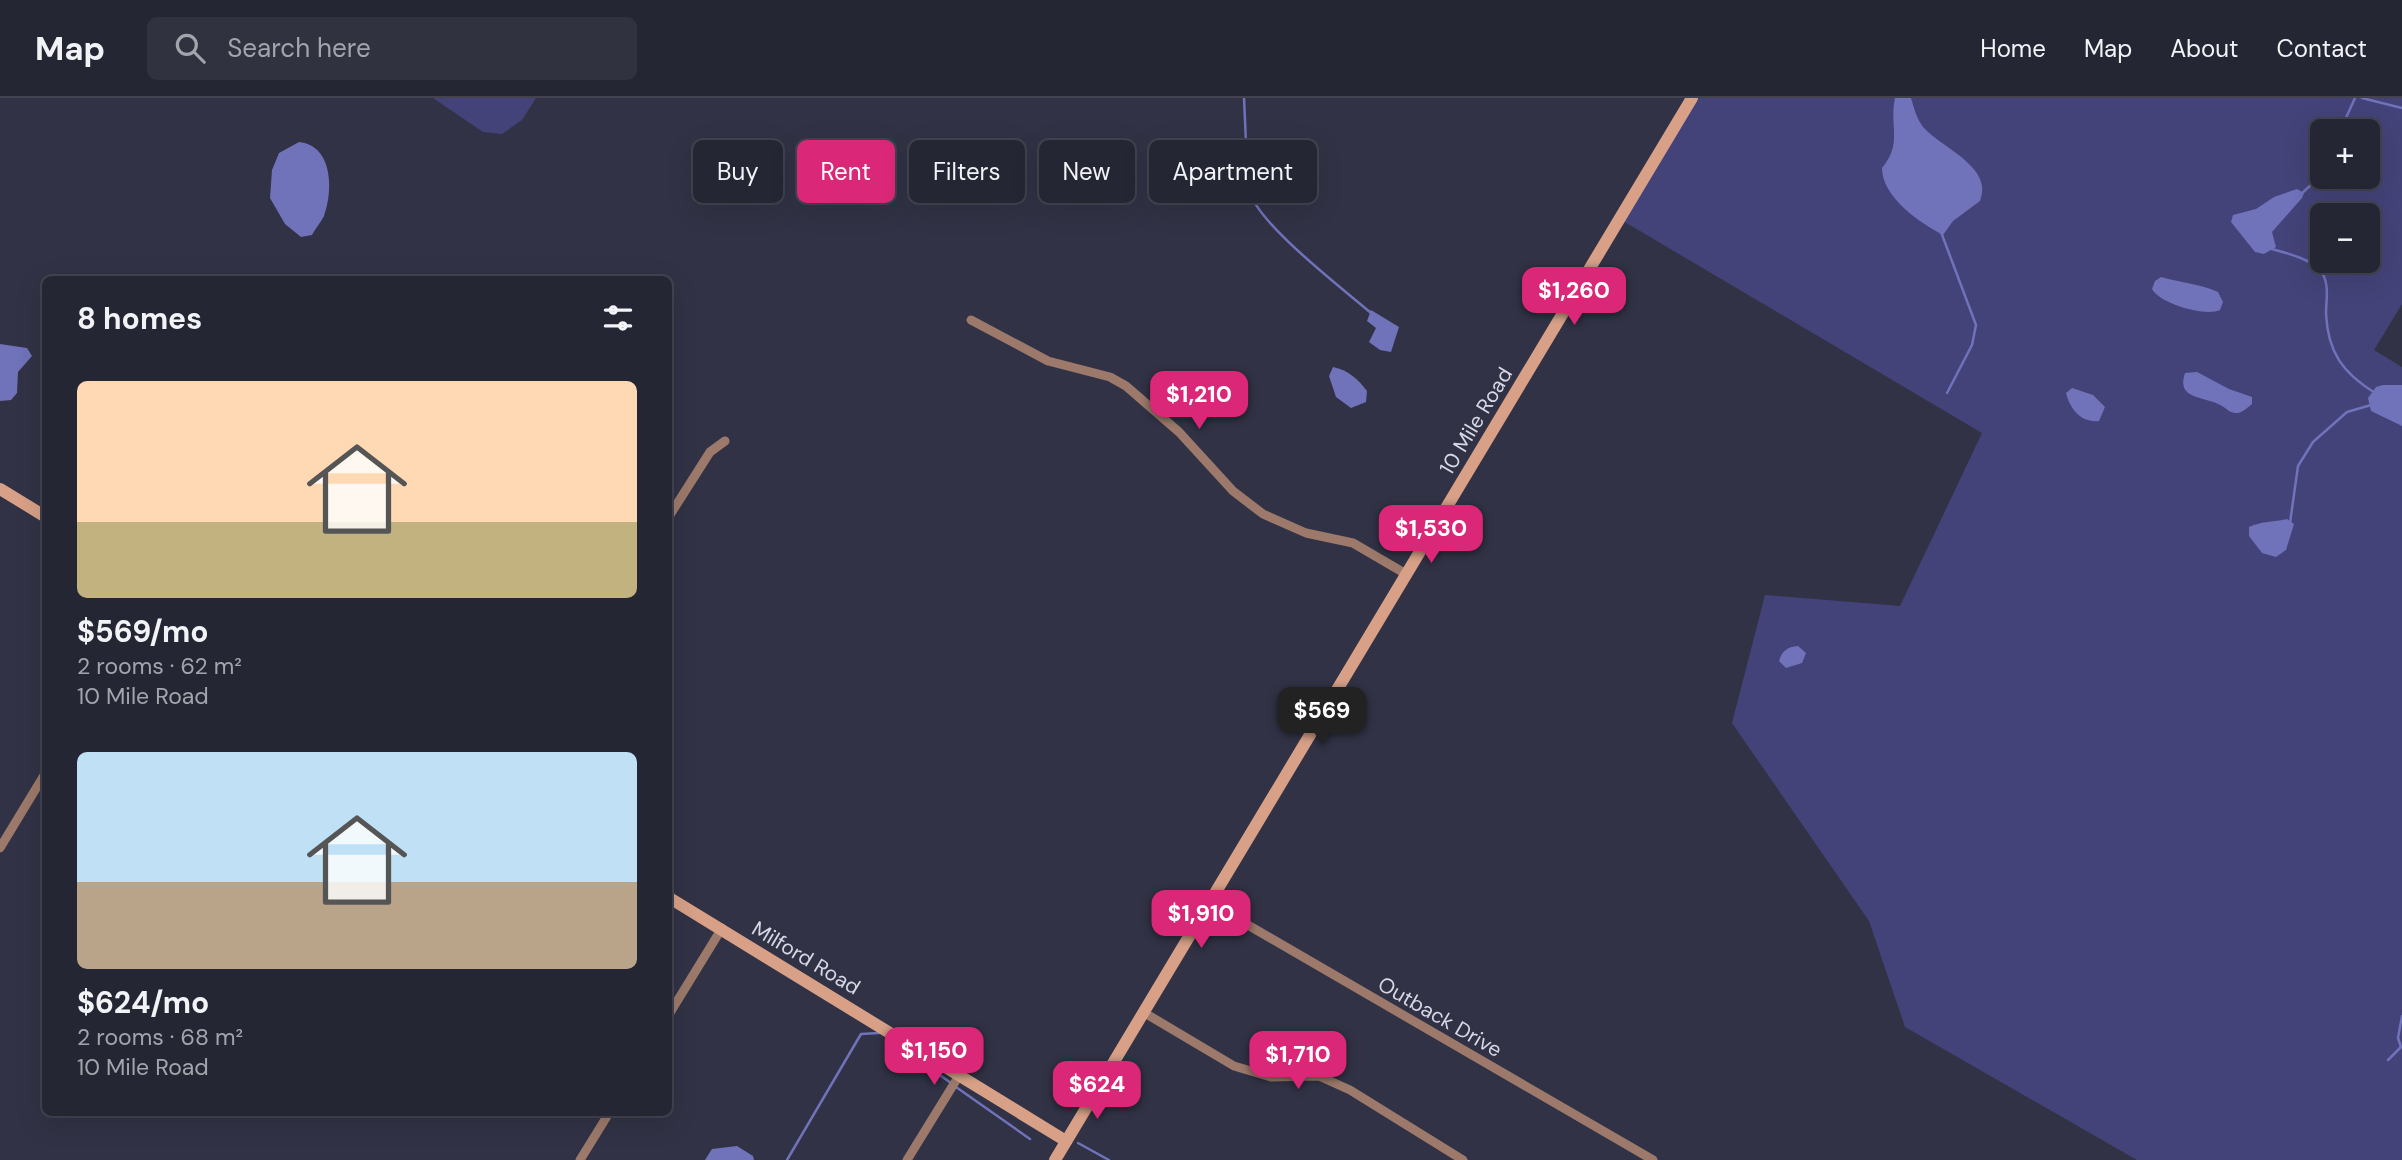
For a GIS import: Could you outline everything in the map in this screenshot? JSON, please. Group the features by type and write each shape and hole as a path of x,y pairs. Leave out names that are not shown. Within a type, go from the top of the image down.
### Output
{"main road":[{"name":"10 Mile Road","path":"1055,1160 1692,98"},
{"path":"0,489 42,515"},
{"name":"Milford Road","path":"672,899 1066,1141"}],"street":[{"path":"971,320 1048,361 1106,376 1126,386 1179,432 1233,491 1261,513 1306,533 1353,543 1406,574"},
{"path":"672,512 710,452 725,441"},
{"path":"0,848 42,779"},
{"name":"Outback Drive","path":"1210,903 1653,1160"},
{"path":"672,1009 722,928"},
{"path":"1143,1012 1234,1066 1272,1077 1319,1076 1350,1090 1462,1160"},
{"path":"907,1160 960,1074"},
{"path":"580,1160 607,1116"}],"shaded area":[{"path":"433,98 536,98 522,120 502,134 483,132"},
{"path":"1698,98 2402,98 2402,304 2374,350 2402,367 2402,1160 2137,1160 1905,1027 1869,921 1732,723 1765,595 1900,606 1982,433 1623,221"}],"water":[{"path":"1895,98 1911,98 1924,128 1964,159 1980,178 1980,201 1953,221 1943,235 1904,208 1888,189 1884,179 1882,168 1894,143"},
{"path":"299,142 318,151 328,170 329,182 324,216 312,235 301,237 285,224 270,198 272,170 279,153"},
{"path":"2297,189 2304,193 2302,198 2272,232 2276,247 2264,254 2255,252 2231,222 2233,215 2256,209 2274,197"},
{"path":"2161,277 2218,292 2223,302 2220,310 2205,312 2164,300 2152,289 2155,281"},
{"path":"1371,310 1399,327 1391,352 1380,350 1369,342 1376,328 1367,321"},
{"path":"0,344 27,348 32,356 18,372 17,393 11,400 0,401"},
{"path":"1333,367 1348,373 1360,383 1367,391 1366,402 1351,408 1336,397 1329,376"},
{"path":"2197,372 2229,389 2252,397 2252,404 2242,412 2235,413 2192,395 2184,388 2183,381 2185,373"},
{"path":"2402,385 2402,426 2371,411 2368,398 2376,387"},
{"path":"2072,388 2093,395 2105,407 2099,421 2087,420 2077,414 2066,393"},
{"path":"2287,519 2294,524 2286,550 2276,557 2262,553 2249,536 2249,527"},
{"path":"1798,646 1806,653 1802,663 1786,668 1779,661 1782,655 1786,650"},
{"path":"737,1146 753,1156 754,1160 705,1160 712,1149"}],"waterway":[{"path":"1244,98 1248,188 1254,202 1266,219 1301,254 1371,313"},
{"path":"2345,119 2355,98"},
{"path":"2362,98 2402,108"},
{"path":"2300,195 2310,186"},
{"path":"1941,232 1976,325 1972,345 1947,393"},
{"path":"2272,249 2305,260 2321,271 2327,287 2327,328 2334,351 2354,378 2375,393"},
{"path":"2290,523 2298,466 2313,442 2347,412 2371,405"},
{"path":"2388,1060 2401,1047 2398,1038 2402,1016"},
{"path":"787,1160 861,1034 879,1033"},
{"path":"899,1046 951,1083"},
{"path":"956,1087 1030,1139"},
{"path":"1078,1143 1109,1160"}]}
